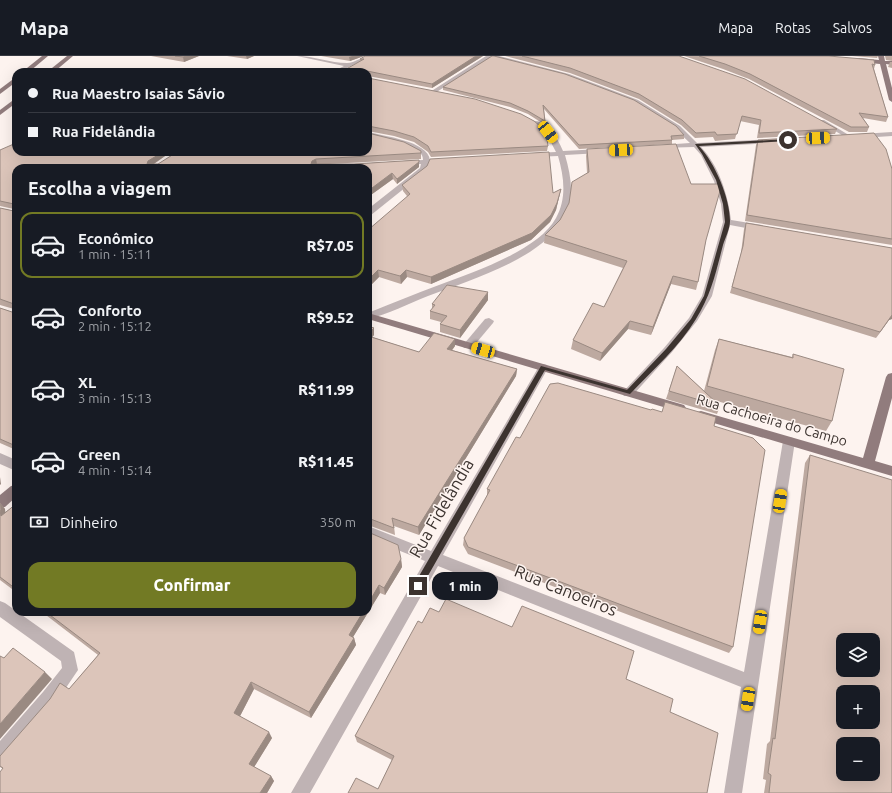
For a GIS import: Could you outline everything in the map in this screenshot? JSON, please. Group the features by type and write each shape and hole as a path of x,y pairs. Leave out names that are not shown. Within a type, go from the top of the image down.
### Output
{"main road":[{"path":"30,68 45,56"},
{"path":"55,68 70,56"},
{"path":"851,59 882,59 892,63"},
{"path":"882,59 892,100"},
{"path":"0,92 12,82"},
{"path":"0,113 12,103"},
{"name":"Rua Cachoeira do Campo","path":"372,317 892,471"},
{"path":"868,463 892,377"},
{"path":"0,503 12,493"}],"street":[{"path":"300,56 349,65"},
{"path":"343,68 368,56"},
{"path":"433,92 490,56"},
{"path":"493,56 567,75 636,100 678,127 704,154 718,180 725,204 727,222 707,296 693,319 668,350 628,393"},
{"path":"424,90 440,93"},
{"path":"372,314 498,266 518,255 543,237 557,224 566,202 568,191 564,164 557,144 548,132 526,118"},
{"path":"816,118 849,136"},
{"path":"871,136 892,134"},
{"path":"372,135 414,146 423,151 426,155 426,162 423,169 372,210"},
{"path":"834,137 892,137"},
{"path":"651,148 780,140"},
{"path":"528,156 606,151"},
{"path":"395,164 450,160"},
{"path":"727,222 767,229"},
{"path":"468,346 489,321"},
{"name":"Rua Fidelândia","path":"300,793 543,368"},
{"path":"733,793 790,441"},
{"path":"0,458 12,464"},
{"name":"Rua Canoeiros","path":"372,534 751,683"},
{"path":"0,608 68,657 70,670 49,698 0,755"}],"building":[{"path":"365,56 476,56 432,84 372,72 372,68 348,68 364,59 360,59"},
{"path":"492,56 565,74 634,100 676,126 684,135 671,136 672,140 579,145 543,105 545,121 510,103 443,87"},
{"path":"522,56 679,56 745,79 837,129 759,133 761,120 742,116 737,134 717,135 715,132 696,133 682,120 639,94 570,68"},
{"path":"699,56 829,56 874,60 875,65 872,64 888,117 859,113 869,127 851,127 750,74"},
{"path":"372,79 475,99 521,114 534,121 546,131 548,146 431,152 428,146 414,137 372,127"},
{"path":"874,133 886,149 892,169 892,239 747,215 758,140"},
{"path":"372,134 404,142 421,151 421,153 372,156"},
{"path":"676,144 691,184 719,184 720,191 706,240 698,282 673,276 653,327 630,321 602,353 573,340 593,303 604,307 627,261 545,235 560,220 569,203 572,182 589,172 587,149"},
{"path":"12,145 12,156 156,156 148,161 147,164 12,164 12,204 0,201 0,150"},
{"path":"549,152 553,193 561,189 557,203 551,215 532,233 431,277 406,270 400,276 378,270 372,276 372,227 410,194 402,185 427,166 430,159"},
{"path":"171,156 368,156 316,159 312,161 311,164 158,164"},
{"path":"419,160 419,162 397,179 392,173 372,188 372,164 354,164"},
{"path":"0,208 12,211 12,303 0,299"},
{"path":"746,223 892,248 892,315 880,332 732,287 743,246"},
{"path":"447,285 488,292 460,330 440,324 447,316 430,311 435,305 432,304"},
{"path":"0,308 12,312 12,444 0,439"},
{"path":"434,333 455,339 447,349 517,369 418,527 392,518 394,528 372,520 372,337 419,352"},
{"path":"719,339 793,358 793,354 844,369 832,421 707,386"},
{"path":"677,366 720,406 669,391"},
{"path":"558,383 651,410 662,412 665,402 716,417 714,426 753,438 765,450 733,647 468,547 464,538 490,490 487,489 516,437 520,438 550,384"},
{"path":"810,455 892,480 892,793 769,793 771,775 768,773 773,738 775,739"},
{"path":"12,507 12,586 0,577 0,510 1,516"},
{"path":"372,534 398,545 401,559 384,588 379,585 372,597"},
{"path":"446,599 512,627 522,606 634,651 626,679 673,699 670,712 718,733 707,793 348,793 356,778 378,789 394,756 355,736 418,621 422,623 430,608 439,612"},
{"path":"51,616 361,616 349,635 354,638 309,712 251,682 234,713 269,732 249,764 271,776 260,793 0,793 0,772 3,768 0,766 0,756 50,699 60,683 69,689 100,653"},
{"path":"13,648 45,672 0,724 0,656 4,658"}],"route":[{"path":"418,586 543,368 628,393 668,350 693,319 707,296 728,222 725,204 718,180 704,154 696,145 788,140"}]}
